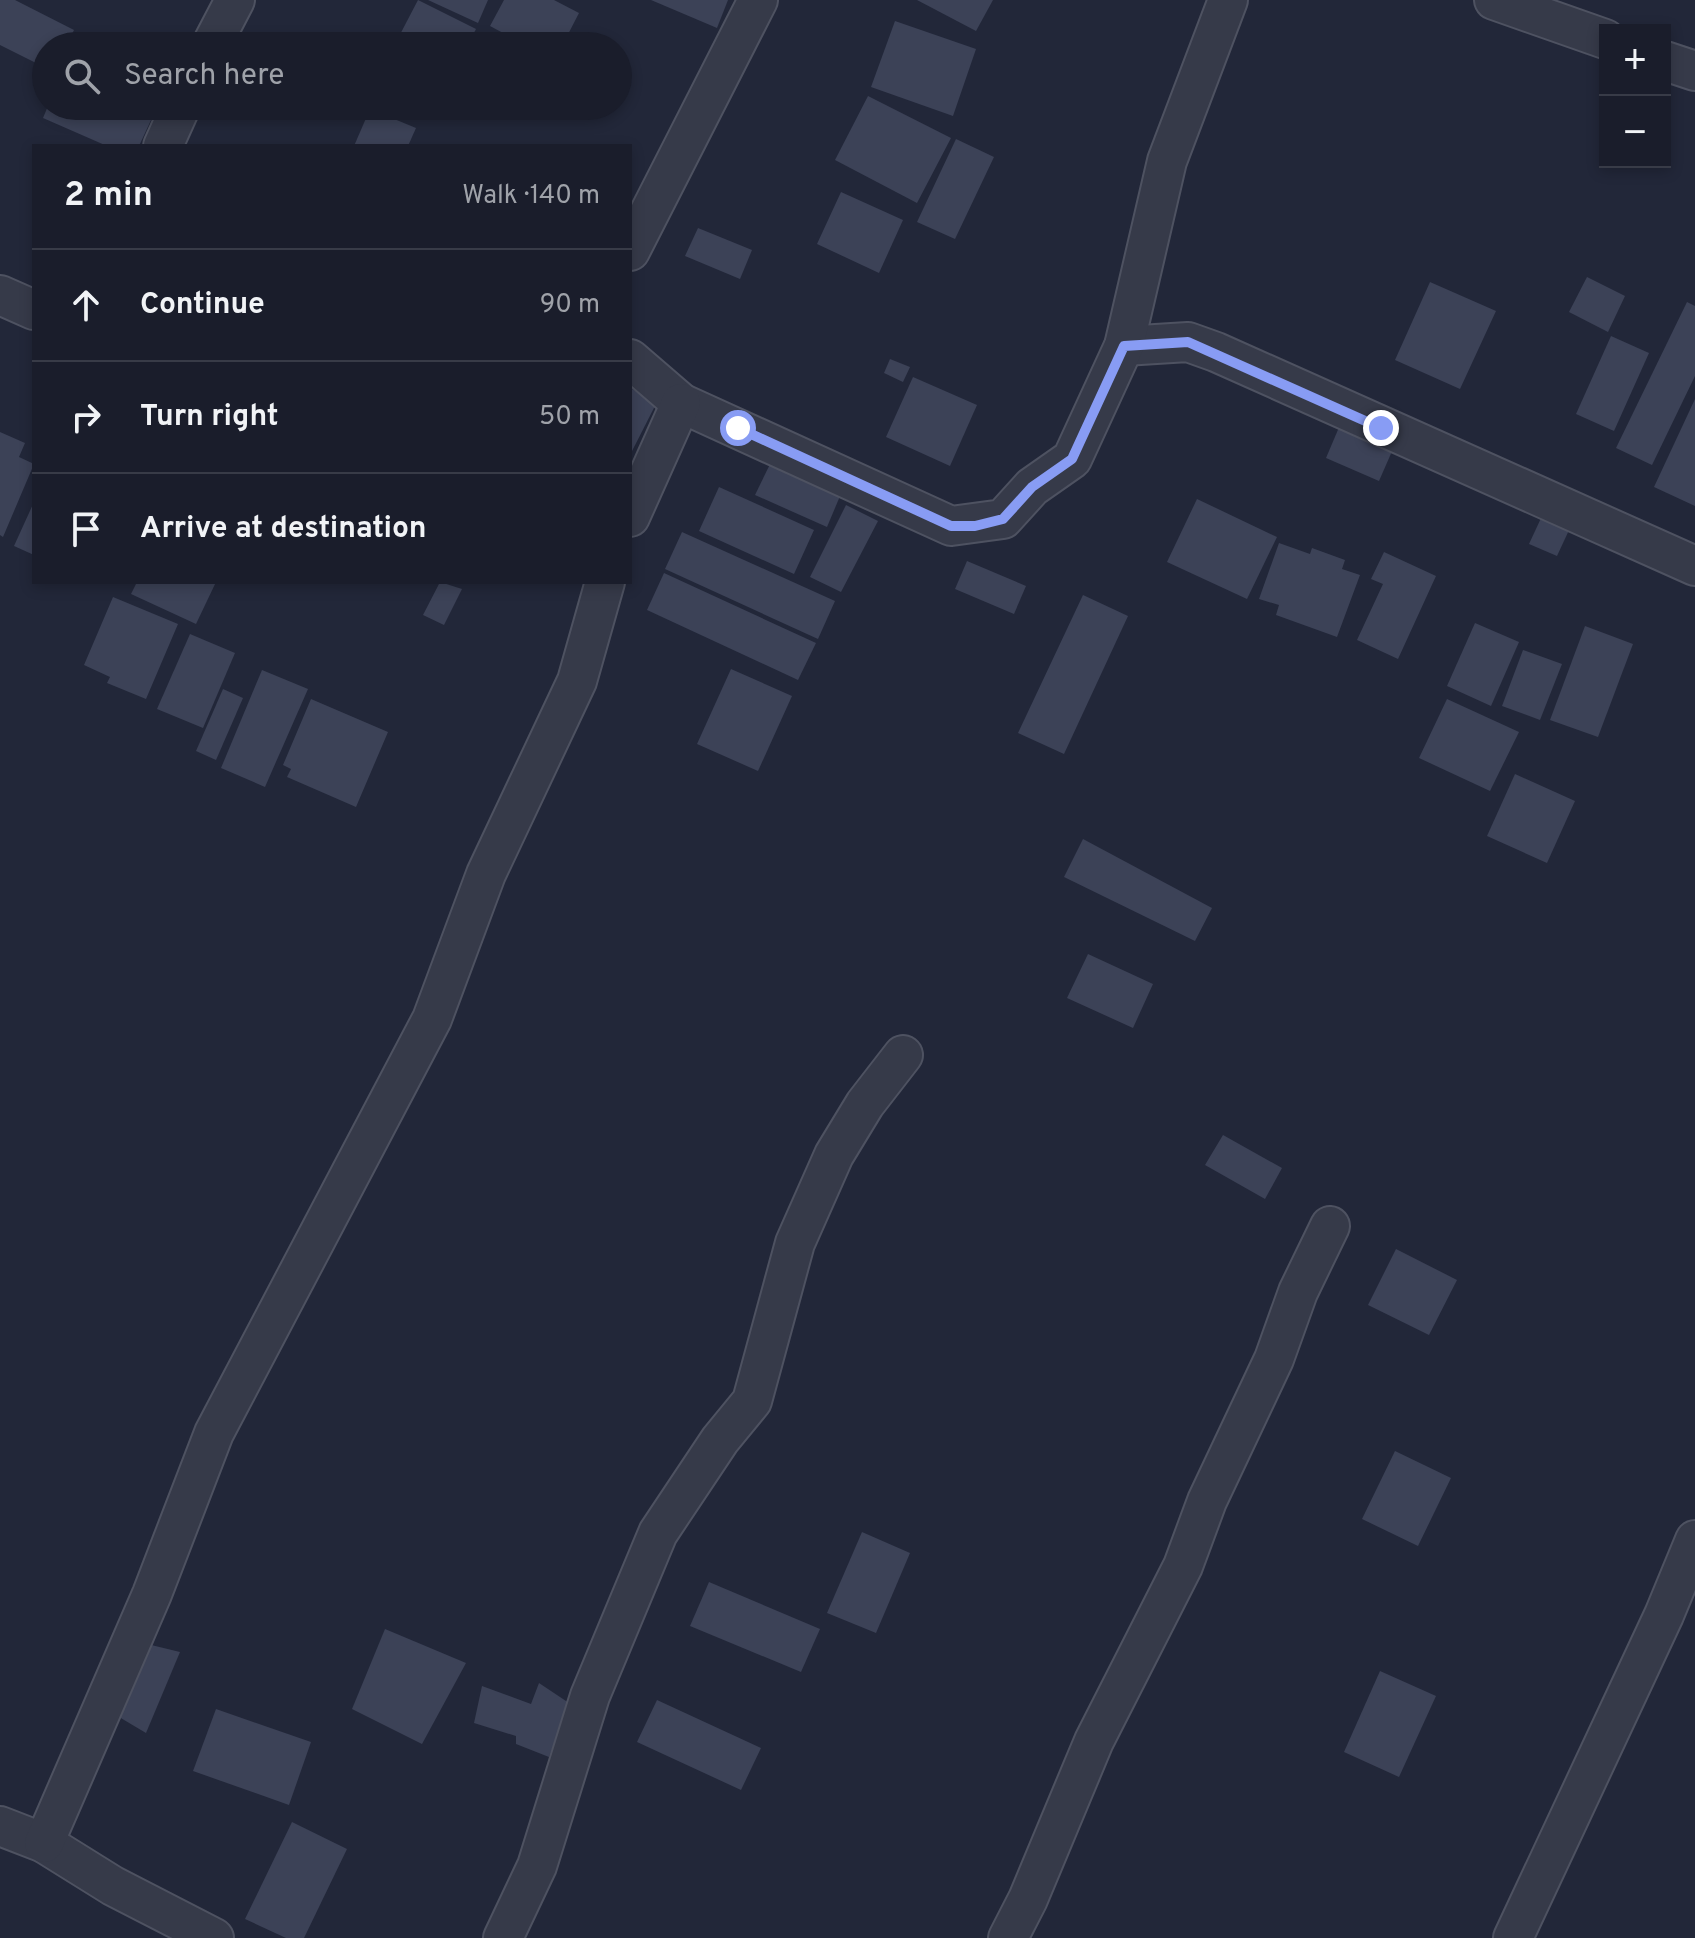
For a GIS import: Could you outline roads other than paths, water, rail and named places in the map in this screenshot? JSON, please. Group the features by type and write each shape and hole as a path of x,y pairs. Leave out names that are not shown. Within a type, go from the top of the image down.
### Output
{"street":[{"path":"218,32 235,0"},
{"path":"632,247 758,0"},
{"path":"632,361 681,403 951,526 975,526 1003,519 1032,487 1072,459 1124,346 1167,161 1181,115 1228,0"},
{"path":"1494,0 1599,37"},
{"path":"1671,63 1695,71"},
{"path":"164,144 175,120"},
{"path":"0,295 32,309"},
{"path":"1124,346 1188,342 1216,352 1695,566"},
{"path":"632,513 681,403"},
{"path":"44,1843 152,1594 214,1433 432,1019 486,874 577,681 604,584"},
{"path":"503,1938 537,1866 590,1696 658,1533 720,1440 752,1401 795,1243 834,1155 865,1104 903,1055"},
{"path":"1008,1938 1028,1899 1094,1741 1183,1566 1207,1501 1274,1359 1298,1292 1330,1226"},
{"path":"1513,1938 1658,1628 1695,1540"},
{"path":"0,1826 44,1843 113,1886 214,1938"}]}
